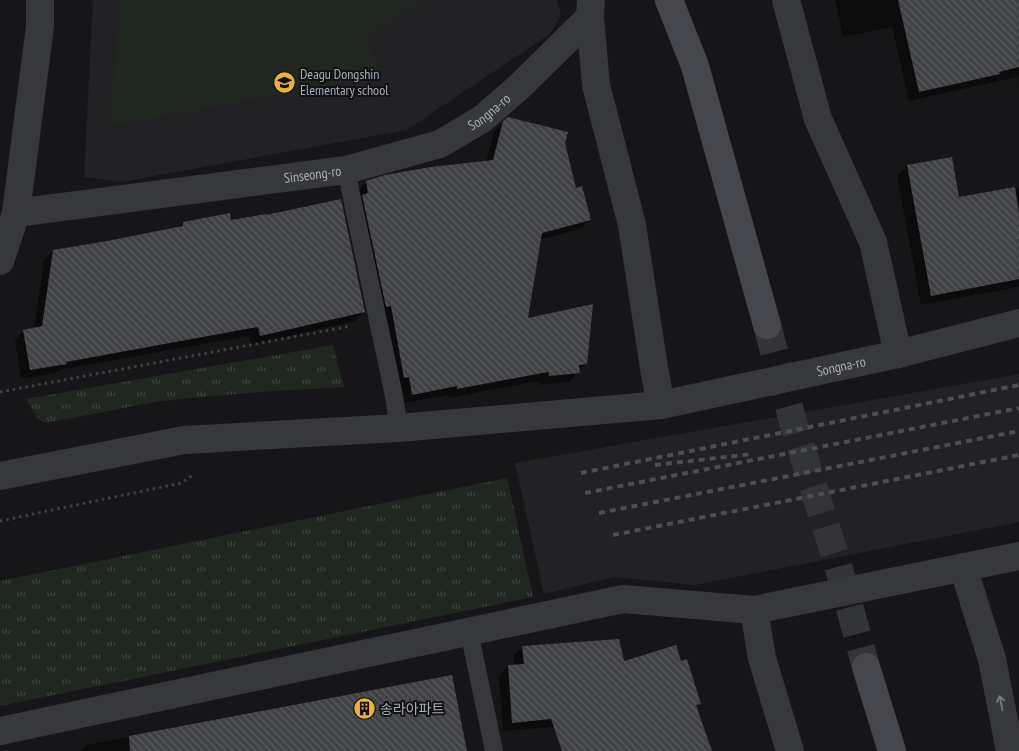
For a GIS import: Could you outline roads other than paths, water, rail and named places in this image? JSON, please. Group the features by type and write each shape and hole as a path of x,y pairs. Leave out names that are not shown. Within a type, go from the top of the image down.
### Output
{"main road":[{"path":"669,0 694,66 767,325"},
{"path":"866,667 892,751"}],"street":[{"path":"0,261 16,213 40,26 40,0"},
{"path":"786,0 818,119 873,242 898,354"},
{"path":"591,8 596,85 632,225 661,406"},
{"name":"Songna-ro","path":"346,170 440,144 482,119 520,86 591,8"},
{"name":"Sinseong-ro","path":"16,213 346,170"},
{"name":"Songna-ro","path":"0,476 184,440 399,428 661,406 898,354 1019,324"},
{"path":"0,731 623,599 754,610 1019,556"},
{"path":"963,567 992,659 1010,751"},
{"path":"754,610 762,658 790,751"}],"lane":[{"name":"Sinseong-ro","path":"346,170 394,396 399,428"},
{"path":"469,631 494,751"}],"tunnel":[{"path":"767,325 795,429 838,565 866,667"}],"railway":[{"path":"581,473 1019,385"},
{"path":"585,493 1019,408"},
{"path":"599,513 1019,431"},
{"path":"655,465 752,454"},
{"path":"613,535 1019,455"}],"place":[{"name":"Deagu Dongshin Elementary school","path":"284,82"},
{"name":"송라아파트","path":"364,709"}]}
